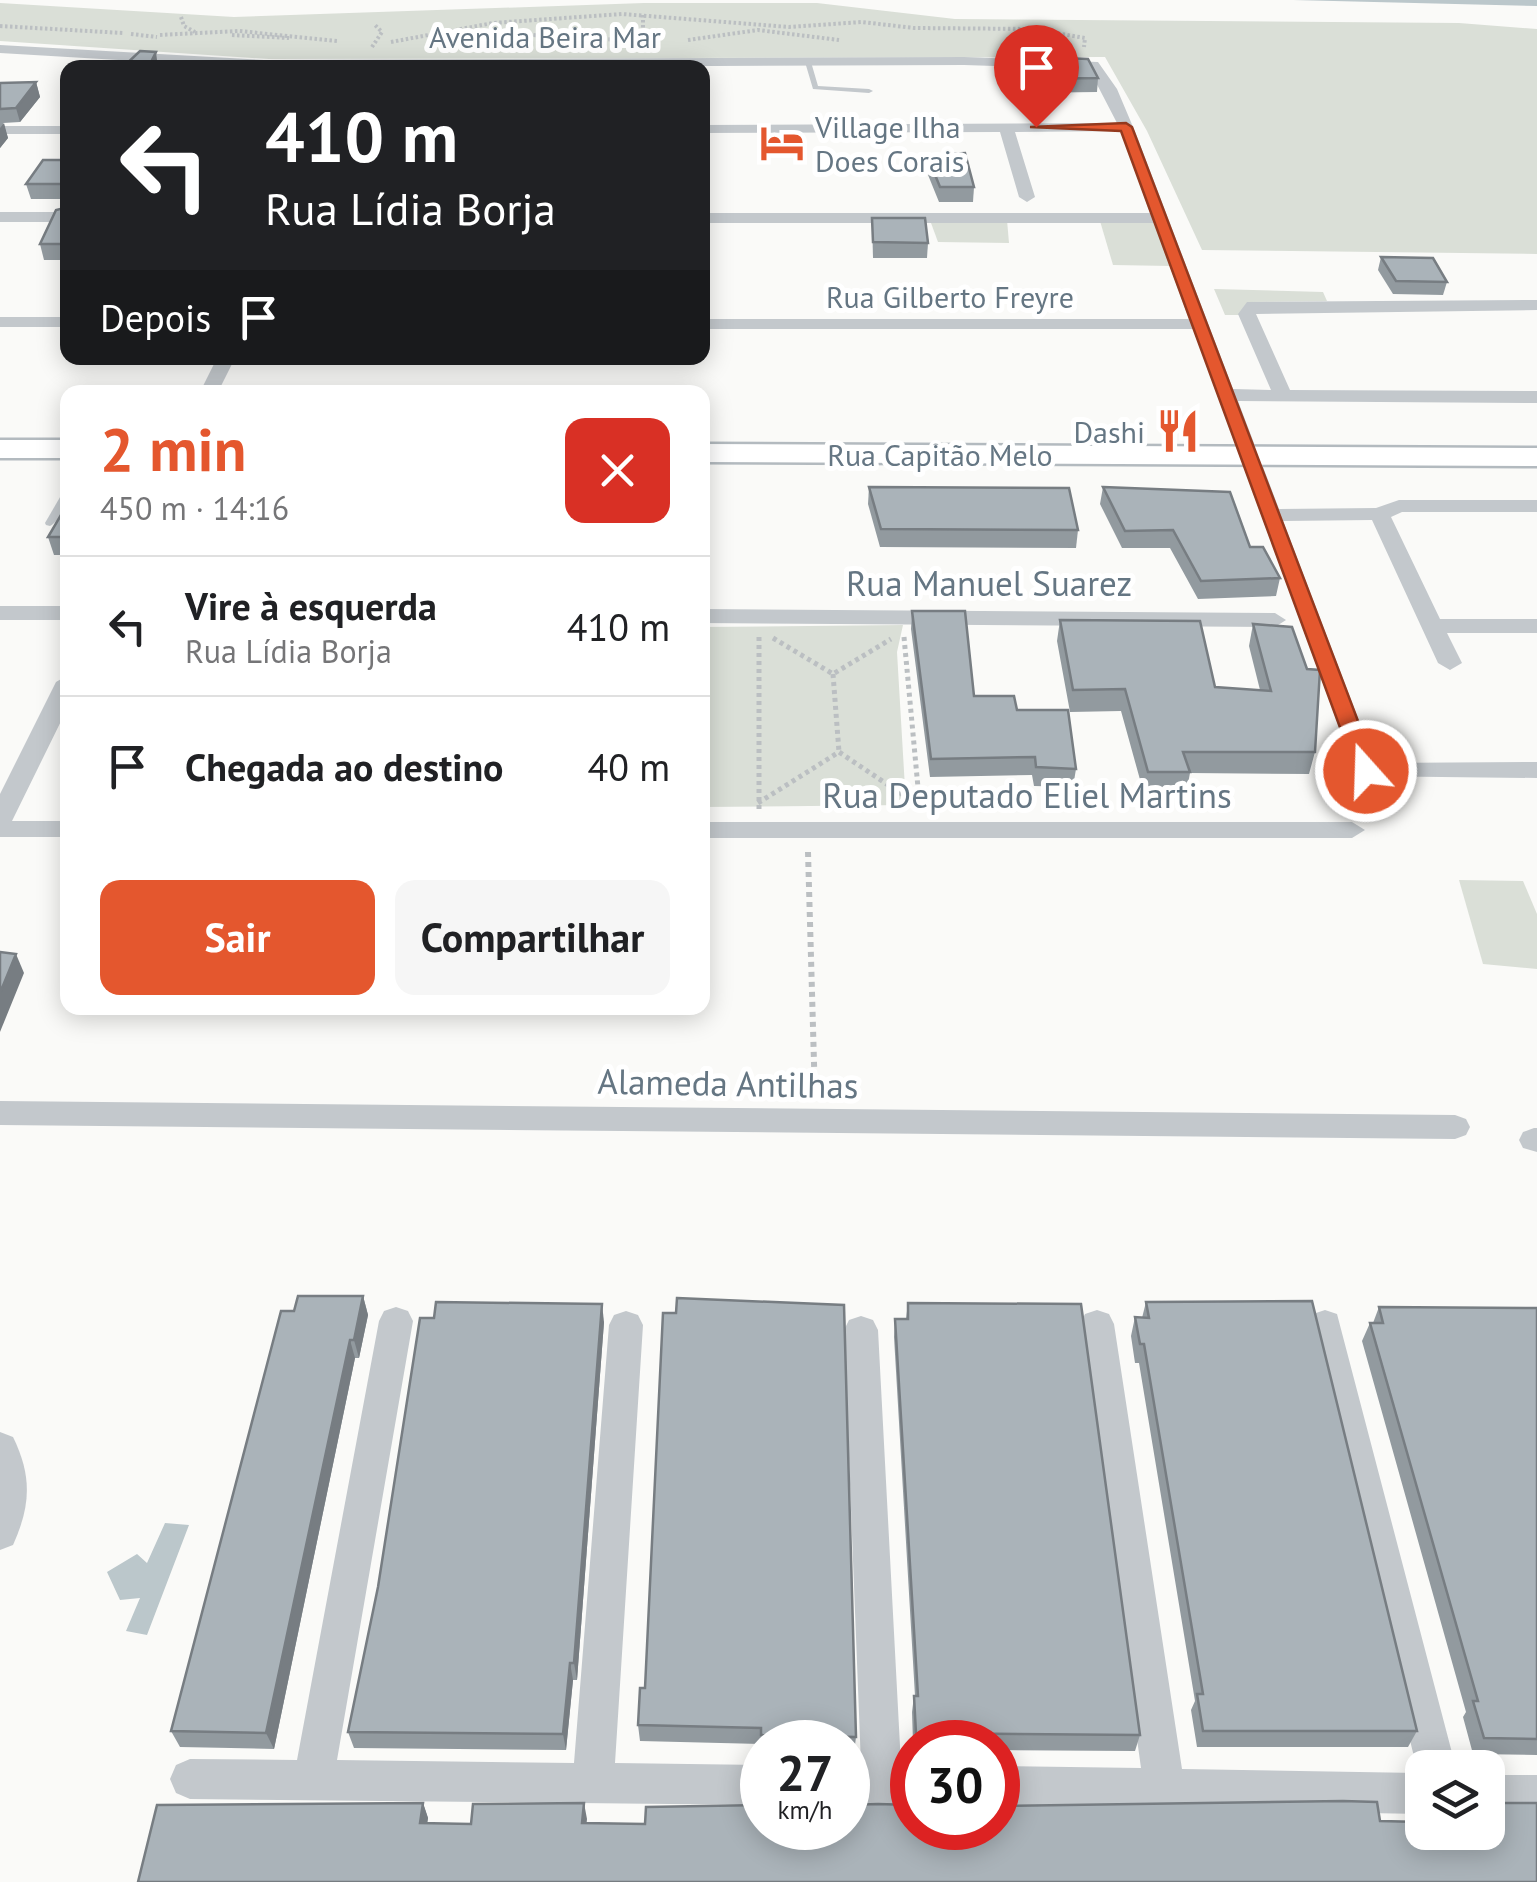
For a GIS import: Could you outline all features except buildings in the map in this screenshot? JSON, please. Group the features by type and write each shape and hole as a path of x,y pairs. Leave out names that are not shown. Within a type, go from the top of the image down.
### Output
{"main road":[{"path":"0,449 60,449"},
{"name":"Rua Capitão Melo","path":"710,453 1537,457"}],"street":[{"name":"Avenida Beira Mar","path":"0,49 180,60"},
{"name":"Avenida Beira Mar","path":"710,63 1093,65"},
{"path":"1093,65 1126,127 1366,771 1537,770"},
{"path":"1006,127 1027,197"},
{"path":"710,129 1126,127"},
{"path":"0,130 60,130"},
{"path":"0,217 60,217"},
{"path":"710,218 1160,218"},
{"path":"1283,395 1248,314 1253,306 1537,306"},
{"path":"0,322 60,322"},
{"name":"Rua Gilberto Freyre","path":"710,324 1197,324"},
{"path":"1224,396 1537,397"},
{"path":"1271,515 1379,514 1399,506 1537,506"},
{"path":"1379,514 1450,662"},
{"path":"0,612 60,613"},
{"name":"Rua Manuel Suarez","path":"710,616 902,624 1275,620"},
{"path":"1432,626 1537,626"},
{"path":"0,820 60,698"},
{"name":"Rua Deputado Eliel Martins","path":"710,830 807,830 921,818 1352,830"},
{"path":"0,828 60,829"},
{"name":"Alameda Antilhas","path":"0,1113 1455,1127"},
{"path":"312,1781 396,1322"},
{"path":"1097,1324 1164,1787"},
{"path":"1325,1324 1432,1750"},
{"path":"593,1785 626,1325"},
{"path":"862,1330 881,1785"},
{"path":"0,1448 12,1472 12,1499 0,1534"},
{"path":"190,1779 740,1785"},
{"path":"1020,1786 1405,1794"},
{"path":"1505,1795 1537,1795"}],"lane":[{"path":"808,62 815,88 869,91"},
{"path":"50,522 60,505"}],"path":[{"path":"639,60 642,14"},
{"path":"372,45 452,29 642,14 788,28 862,22 914,28 1033,28 1084,38 1093,65"},
{"path":"181,17 184,26 196,32"},
{"path":"0,26 153,35 214,31 344,42"},
{"path":"452,29 476,41"},
{"path":"684,40 758,30 814,34 847,42"},
{"path":"449,43 516,34 624,40"},
{"path":"643,40 657,40"},
{"path":"358,44 400,48"},
{"path":"833,674 902,624"},
{"path":"902,624 921,818"},
{"path":"759,830 759,630 833,674"},
{"path":"833,674 839,752 921,818"},
{"path":"758,803 839,752"},
{"path":"807,830 816,1121"}],"shaded area":[{"path":"1293,0 1537,0 1537,6"},
{"path":"0,3 234,17 644,3 817,3 955,19 1459,23 1537,29 1537,254 1202,250 1147,131 1105,57 269,59 0,41"},
{"path":"1007,220 1009,243 938,242 931,223"},
{"path":"1100,221 1155,223 1171,266 1113,265"},
{"path":"1214,289 1323,292 1327,301 1250,302 1241,315 1225,315"},
{"path":"903,625 897,652 906,805 710,807 710,627"},
{"path":"1459,880 1523,881 1537,914 1537,969 1483,964"},
{"path":"165,1523 189,1525 147,1635 126,1631 140,1598 120,1600 107,1572 137,1554 147,1563"}],"place":[{"name":"Village Ilha Does Corais","path":"782,143"},
{"name":"Dashi","path":"1178,431"}],"route":[{"path":"1036,127 1126,127 1366,771"}]}
